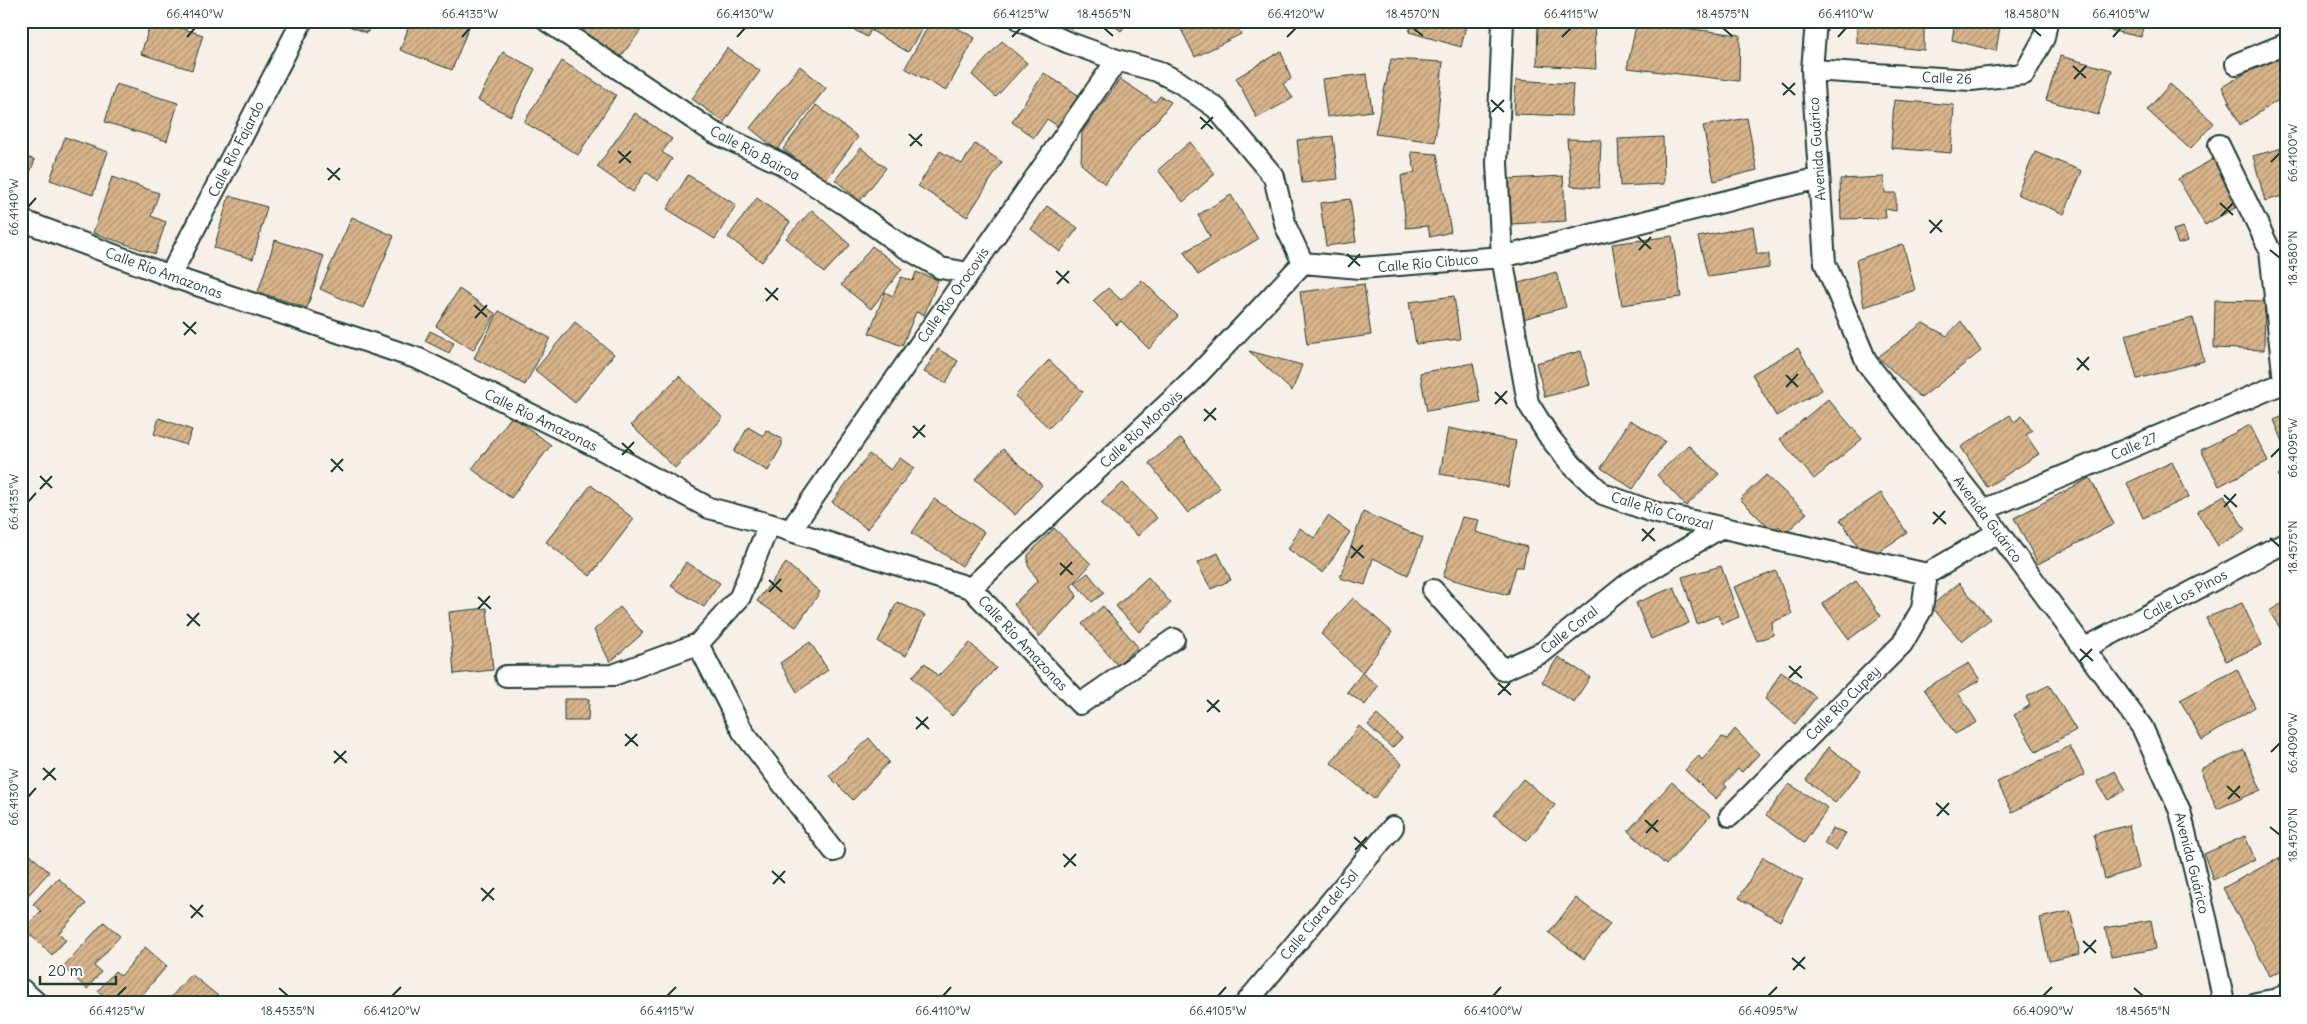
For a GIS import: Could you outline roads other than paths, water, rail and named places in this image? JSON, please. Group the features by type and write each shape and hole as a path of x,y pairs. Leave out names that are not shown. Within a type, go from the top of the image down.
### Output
{"street":[{"name":"Calle Río Fajardo","path":"170,276 302,21"},
{"name":"Calle Río Bairoa","path":"547,21 714,132 788,168 844,204 901,245 941,268 968,273"},
{"path":"1021,21 1067,42 1117,60 1157,71 1179,82 1216,108 1274,177 1286,227 1303,263"},
{"name":"Calle Río Corozal","path":"1503,21 1497,163 1502,257 1528,403 1550,438 1572,465 1603,494 1653,512 1927,574"},
{"name":"Avenida Guárico","path":"1816,21 1812,70 1825,264 1867,363 1983,510 2142,727 2180,811 2224,1003"},
{"name":"Calle 26","path":"1812,70 1971,80 2024,74 2044,38 2047,21"},
{"path":"2236,64 2286,44"},
{"name":"Calle Río Orocovis","path":"790,531 1117,60"},
{"name":"Calle 27","path":"1983,510 2285,382 2270,250 2219,145"},
{"name":"Calle Río Cibuco","path":"1303,263 1360,268 1502,257 1819,178"},
{"name":"Calle Río Amazonas","path":"21,220 170,276 419,360 599,448 709,508 769,524 971,588 1080,704 1174,639"},
{"name":"Calle Río Morovis","path":"971,588 1192,381 1303,263"},
{"path":"506,676 613,674 698,644 740,596 769,524"},
{"name":"Calle Coral","path":"1433,590 1503,670 1543,652 1630,582 1720,528"},
{"path":"1927,574 1998,532"},
{"name":"Calle Los Pinos","path":"2085,648 2286,542"},
{"name":"Calle Río Cupey","path":"1730,816 1902,644 1922,609 1927,574"},
{"path":"698,644 742,732 834,851"},
{"name":"Calle Ciara del Sol","path":"1246,1003 1393,827"},
{"path":"21,989 37,1003"},
{"path":"2256,1003 2278,999 2286,993"}]}
